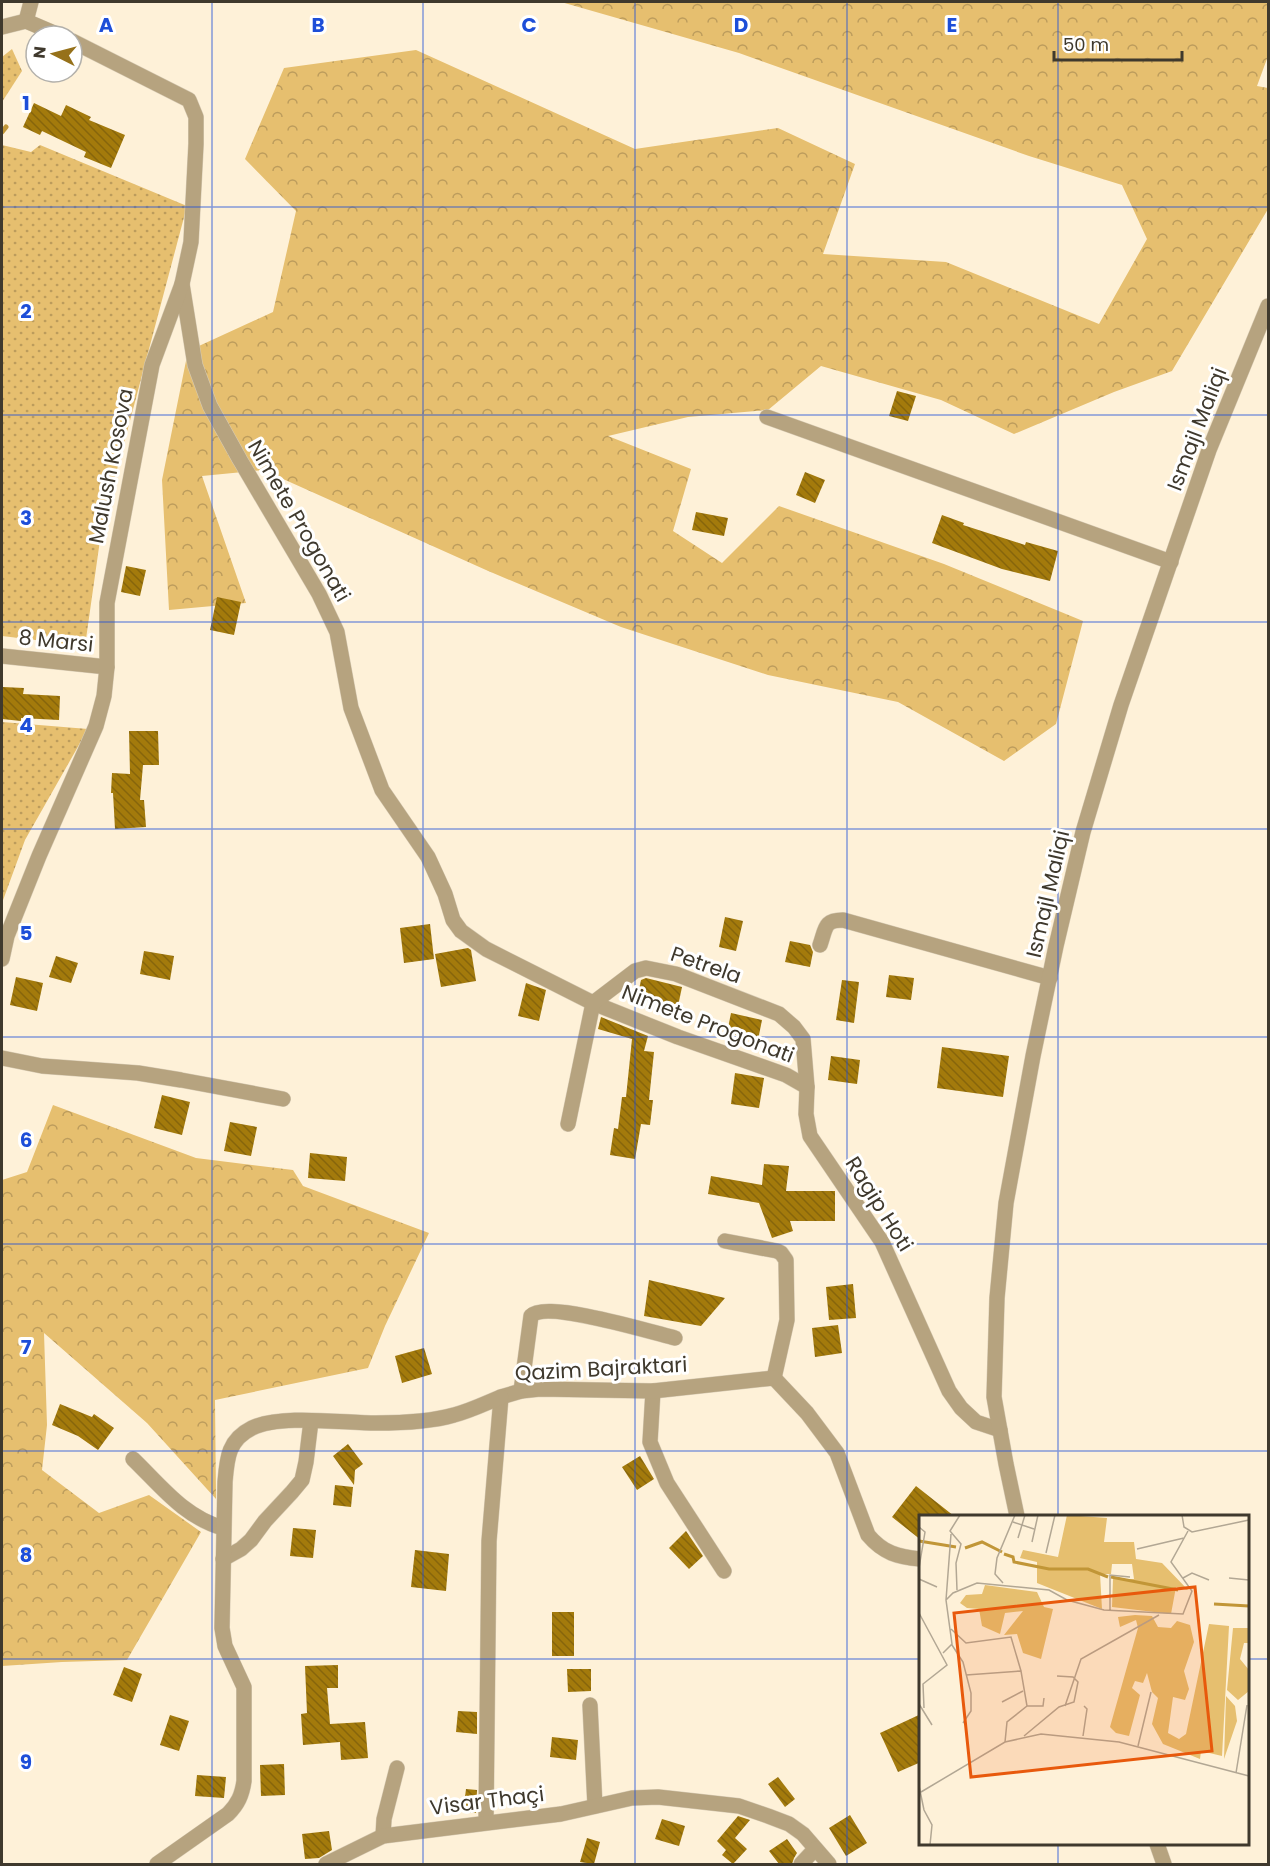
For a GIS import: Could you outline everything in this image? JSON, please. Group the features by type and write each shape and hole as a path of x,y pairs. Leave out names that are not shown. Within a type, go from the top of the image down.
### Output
{"street":[{"path":"26,21 31,2"},
{"path":"2,27 26,21 33,24"},
{"name":"Malush Kosova","path":"2,959 7,936 96,726 104,696 107,667 107,603 152,364 182,284 191,242 196,117 189,100 84,47"},
{"name":"Nimete Progonati","path":"182,284 195,365 210,406 320,594 337,632 351,708 382,790 428,857 445,894 453,920 461,931 486,949 593,1003 678,1037 786,1075 807,1088"},
{"name":"Ismajl Maliqi","path":"1017,1515 994,1397 997,1298 1006,1203 1033,1056 1083,831 1121,705 1209,450 1269,306"},
{"path":"766,417 1171,562"},
{"name":"8 Marsi","path":"2,656 107,667"},
{"path":"820,945 828,923 832,920 843,920 1050,978"},
{"name":"Petrela","path":"593,1003 635,971 646,968 676,974 779,1014 794,1026 803,1039"},
{"name":"Nimete Progonati","path":"568,1124 593,1003"},
{"name":"Ragip Hoti","path":"803,1039 807,1088 806,1114 810,1136 882,1242 948,1391 976,1422 999,1430"},
{"path":"2,1058 42,1066 128,1072 283,1099"},
{"path":"725,1241 777,1251 786,1260 787,1320 774,1377 807,1413 837,1453 868,1535 875,1543 893,1555 919,1559"},
{"path":"521,1390 531,1316 534,1312 604,1319 675,1338"},
{"name":"Qazim Bajraktari","path":"486,1822 489,1541 501,1397 521,1390 653,1391 774,1377"},
{"path":"653,1391 650,1442 667,1483 724,1571"},
{"path":"157,1864 228,1814 236,1806 242,1794 244,1687 225,1646 222,1628 227,1462 231,1446 253,1427 275,1422 414,1421 453,1415 501,1397"},
{"path":"223,1559 251,1540 302,1480 311,1421"},
{"path":"133,1459 191,1514 207,1524 224,1528"},
{"path":"590,1705 595,1806"},
{"path":"382,1836 397,1768"},
{"name":"Visar Thaçi","path":"326,1864 382,1836 561,1814 632,1798 658,1797 739,1806 789,1824 803,1834 830,1864"},
{"path":"1157,1845 1164,1864"},
{"path":"801,1864 815,1849"}],"green space":[{"path":"561,2 1268,2 1268,56 1257,86 1268,88 1268,209 1172,371 1114,392 1014,434 941,400 821,366 768,410 688,417 608,436 691,469 673,531 722,563 779,506 944,564 1083,621 1056,724 1004,761 898,702 768,675 621,627 486,570 263,470 202,476 246,603 169,610 162,480 188,351 273,312 296,211 245,159 284,68 416,50 635,149 778,128 855,164 823,254 946,262 1099,324 1147,239 1122,185 1029,156 739,53"},
{"path":"12,49 22,71 2,102 2,57"},
{"path":"2,145 31,152 40,145 187,206 102,526 85,646 2,636"},
{"path":"2,722 88,729 25,840 2,903"},
{"path":"53,1105 196,1158 293,1170 303,1186 429,1233 385,1326 368,1368 215,1400 216,1499 147,1423 44,1333 47,1425 42,1470 99,1513 149,1495 201,1532 127,1660 2,1666 2,1180 27,1172"}],"building":[{"path":"34,103 61,116 66,105 91,117 89,120 125,135 111,168 84,157 86,152 42,131 40,135 23,127"},
{"path":"897,391 916,396 908,421 889,416"},
{"path":"805,472 825,480 815,503 796,495"},
{"path":"696,512 728,518 724,536 692,530"},
{"path":"942,515 964,523 963,525 1025,545 1026,542 1058,551 1050,581 1002,569 932,543"},
{"path":"126,566 146,570 140,596 121,592"},
{"path":"217,597 241,602 234,635 210,630"},
{"path":"3,687 24,688 23,694 60,696 59,720 2,719"},
{"path":"129,731 158,731 159,765 143,765 140,800 144,800 146,827 115,829 113,793 111,793 112,773 130,774"},
{"path":"725,917 743,921 736,951 719,947"},
{"path":"430,924 434,959 404,963 400,928"},
{"path":"790,941 810,945 813,952 810,967 785,962"},
{"path":"468,948 471,950 476,981 441,987 435,954"},
{"path":"144,951 174,956 170,980 140,974"},
{"path":"56,956 78,963 71,983 49,977"},
{"path":"889,975 914,978 911,1000 886,997"},
{"path":"16,977 43,983 37,1011 10,1005"},
{"path":"646,978 682,987 678,1006 637,999 641,980"},
{"path":"842,980 859,982 854,1023 836,1020"},
{"path":"526,983 546,990 539,1021 518,1016"},
{"path":"731,1013 762,1020 758,1040 727,1033"},
{"path":"601,1017 648,1036 644,1051 654,1052 649,1100 653,1100 650,1125 641,1124 635,1159 610,1155 614,1128 618,1129 622,1097 626,1097 632,1039 598,1029"},
{"path":"942,1047 1009,1056 1003,1097 937,1088"},
{"path":"831,1056 860,1060 857,1084 828,1080"},
{"path":"735,1073 764,1078 759,1108 731,1104"},
{"path":"162,1095 190,1102 182,1135 154,1128"},
{"path":"230,1122 257,1127 251,1156 224,1151"},
{"path":"310,1153 347,1157 345,1181 308,1178"},
{"path":"764,1164 789,1166 786,1191 835,1191 835,1221 790,1221 793,1231 772,1238 759,1203 708,1194 711,1176 762,1185"},
{"path":"649,1280 725,1298 701,1326 644,1316"},
{"path":"853,1284 856,1318 829,1320 826,1287"},
{"path":"838,1325 842,1353 815,1357 812,1328"},
{"path":"424,1348 432,1374 402,1383 395,1356"},
{"path":"60,1404 92,1417 94,1414 114,1428 98,1450 78,1436 52,1425"},
{"path":"348,1444 363,1464 355,1470 354,1485 333,1456"},
{"path":"640,1456 654,1479 637,1490 622,1467"},
{"path":"335,1485 353,1487 351,1507 333,1505"},
{"path":"916,1486 953,1515 919,1515 919,1538 892,1517"},
{"path":"293,1528 316,1530 313,1558 290,1556"},
{"path":"686,1531 703,1556 689,1569 669,1548"},
{"path":"415,1550 449,1554 446,1591 411,1587"},
{"path":"552,1612 574,1612 574,1656 552,1656"},
{"path":"338,1665 338,1688 327,1688 330,1724 365,1722 368,1758 341,1760 340,1742 303,1745 301,1714 307,1713 305,1666"},
{"path":"124,1667 142,1674 132,1702 113,1695"},
{"path":"567,1669 591,1669 591,1691 568,1692"},
{"path":"458,1711 477,1712 477,1734 456,1732"},
{"path":"170,1715 189,1721 179,1751 160,1745"},
{"path":"919,1715 919,1763 898,1772 880,1733"},
{"path":"552,1737 578,1740 576,1760 550,1757"},
{"path":"284,1764 285,1795 261,1796 260,1765"},
{"path":"197,1775 226,1777 224,1798 195,1796"},
{"path":"778,1777 795,1799 785,1807 768,1784"},
{"path":"466,1789 477,1790 476,1813 463,1812"},
{"path":"850,1815 867,1843 846,1856 829,1828"},
{"path":"738,1816 750,1820 735,1838 747,1849 733,1864 722,1855 726,1850 717,1841"},
{"path":"662,1819 685,1826 679,1846 655,1839"},
{"path":"329,1831 332,1850 319,1858 305,1859 302,1834"},
{"path":"587,1838 600,1842 594,1864 580,1862"},
{"path":"787,1839 797,1853 792,1864 779,1864 769,1851"}],"waterway":[{"path":"2,132 6,127"}]}
